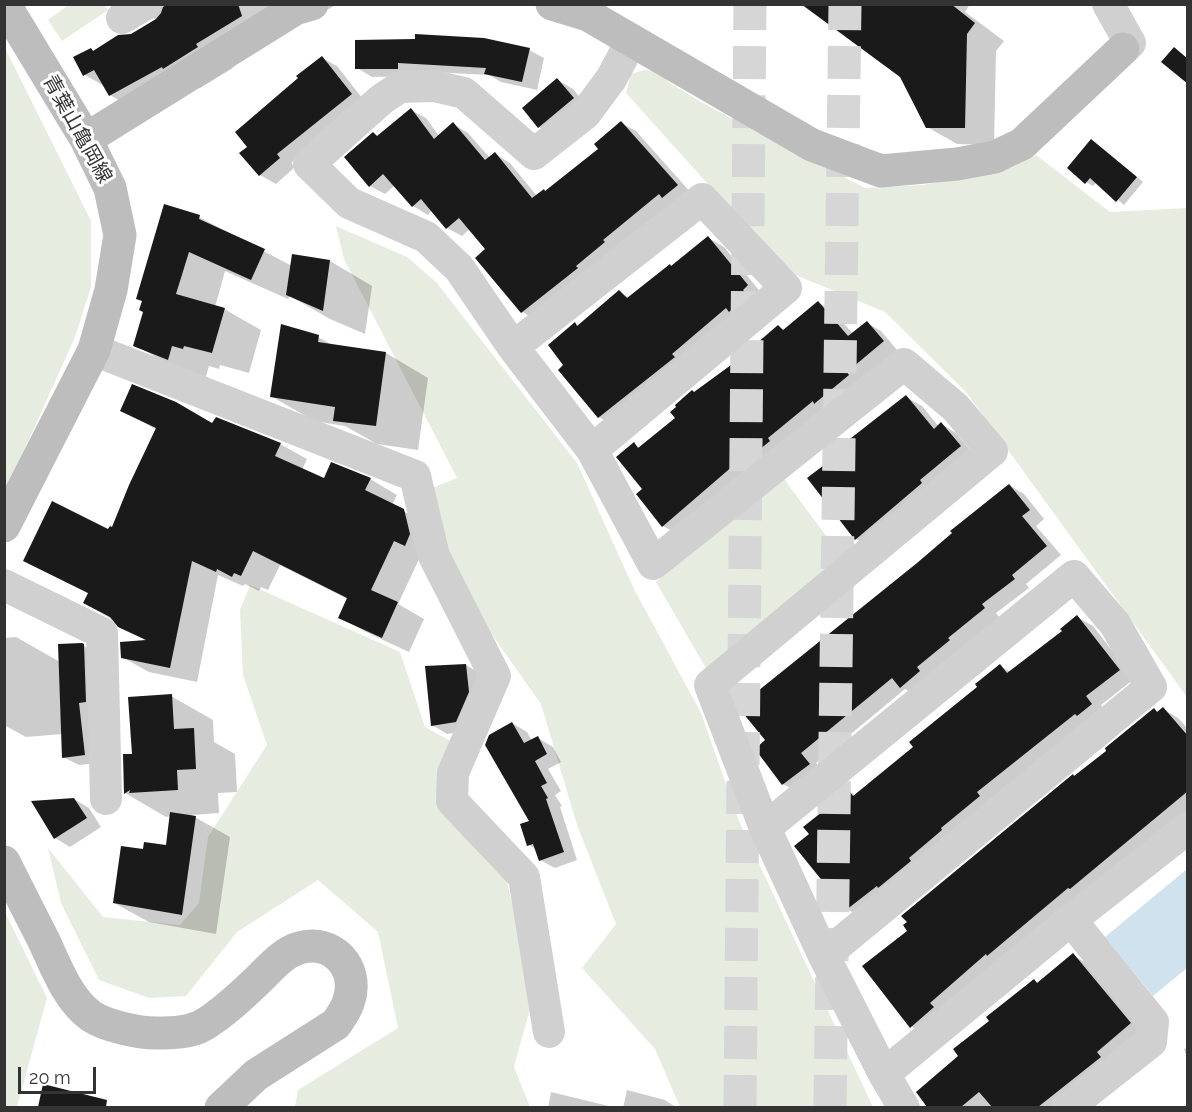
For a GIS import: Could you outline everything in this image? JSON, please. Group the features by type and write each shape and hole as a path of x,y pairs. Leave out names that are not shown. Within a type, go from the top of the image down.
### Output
{"street":[{"name":"青葉山亀岡線","path":"4,526 94,350 111,290 120,236 110,188 86,139 11,15 7,4"},
{"path":"86,139 262,15 312,4"},
{"path":"552,4 588,15 812,145 881,171 957,164 995,157 1022,144 1130,43 1108,4"},
{"path":"632,40 611,79 585,114 534,154 464,93 434,86 400,87 382,99 309,164 349,203 426,237 459,268 513,347 592,450 653,564 904,364 956,408 992,451 710,685 765,828 824,956 884,1074 904,1107"},
{"path":"513,347 702,199 786,288 592,450"},
{"path":"94,350 415,476 434,556 495,676 453,773 452,801 524,877 549,1032"},
{"path":"765,828 1074,576 1115,624 1151,687 824,956"},
{"path":"4,585 102,633 106,800"},
{"path":"884,1074 1071,920 1188,828"},
{"path":"4,862 73,997 91,1016 117,1026 145,1033 175,1033 202,1026 232,1004 287,952 302,947 318,946 330,949 340,956 348,967 352,981 350,1000 336,1024 256,1076 221,1107"},
{"path":"1067,1107 1151,1042 1154,1022 1071,920"}],"shaded area":[{"path":"70,4 104,5 108,10 62,41 48,20"},
{"path":"5,48 91,221 91,287 75,337 5,493"},
{"path":"644,70 657,71 671,84 708,106 865,188 923,185 1011,168 1036,155 1110,212 1187,208 1187,697 966,392 885,312 786,271 626,93 631,74"},
{"path":"336,226 407,257 436,282 577,463 634,589 701,713 739,821 873,1107 680,1107 655,1049 582,968 616,924 577,825 541,704 447,571 430,489 457,478 344,259"},
{"path":"784,479 843,559 707,670 656,582"},
{"path":"250,585 400,652 425,727 454,743 437,796 502,862 534,994 514,1067 530,1107 295,1107 298,1090 398,1028 378,932 318,880 237,932 186,996 149,998 99,980 61,903 48,848 103,917 180,925 199,903 208,837 267,745 243,675 240,610"},
{"path":"5,912 47,998 17,1107 5,1107"}],"water":[{"path":"1187,869 1187,968 1153,996 1105,937"}],"building":[{"path":"168,4 238,4 242,16 196,44 198,47 163,69 162,67 109,96 94,70 83,76 73,57 91,48 93,51 118,35 131,34 156,19 163,7"},
{"path":"801,4 951,4 975,23 967,34 965,128 926,128 900,77"},
{"path":"415,34 484,38 530,48 522,82 484,74 486,68 398,63 398,69 355,69 355,40 415,39"},
{"path":"1174,47 1188,59 1188,84 1161,62"},
{"path":"322,56 352,94 277,154 280,158 259,176 239,153 247,147 235,132 298,78 296,76"},
{"path":"557,78 574,98 538,128 522,108"},
{"path":"411,108 434,139 453,122 485,160 495,152 532,198 544,189 545,191 598,149 594,144 621,121 678,185 662,198 659,194 603,240 605,242 576,266 578,268 521,313 475,258 485,249 459,218 446,229 421,199 412,207 383,174 369,187 344,157 373,132 377,136"},
{"path":"1091,139 1137,177 1116,202 1090,178 1085,184 1067,168"},
{"path":"164,204 200,215 199,219 265,249 251,280 189,252 176,294 225,308 212,353 184,346 183,349 172,346 168,360 133,346 143,312 139,310 142,301 136,299"},
{"path":"708,236 748,285 743,290 748,296 729,312 726,308 672,354 675,357 598,418 558,370 563,365 548,345 575,322 577,326 619,290 627,298"},
{"path":"292,254 330,260 323,311 286,295"},
{"path":"818,301 848,336 867,321 884,341 847,372 849,375 768,438 770,441 737,468 734,465 662,527 636,494 642,489 616,457 634,442 638,448 675,418 670,412 692,390 694,392 757,346 756,344 778,325 783,330"},
{"path":"281,324 319,335 318,342 386,352 376,426 333,421 335,407 270,397"},
{"path":"132,384 176,402 212,423 216,417 281,443 275,456 324,478 331,462 371,478 365,490 404,509 410,534 405,546 394,541 371,590 398,602 382,638 338,618 347,598 253,551 241,576 234,573 232,577 217,569 216,572 192,561 170,668 121,658 120,642 146,640 118,627 110,617 83,603 88,593 23,561 52,501 108,529 112,527 156,428 120,411"},
{"path":"906,395 934,429 941,422 961,446 920,480 922,483 855,540 807,478 849,446 846,442"},
{"path":"1009,484 1030,510 1022,516 1047,546 1012,575 1015,579 982,604 985,608 917,667 920,671 900,688 892,678 801,753 810,764 782,785 755,749 765,740 738,707 917,563 952,533 950,531"},
{"path":"1077,615 1120,670 1086,696 1092,704 1077,716 1075,714 977,792 980,796 909,858 911,861 846,910 794,846 809,834 803,827 848,789 853,796 913,747 909,742 977,687 975,684 1000,664 1007,673 1062,631 1060,629"},
{"path":"58,644 84,644 86,702 79,703 85,755 62,758"},
{"path":"466,664 469,692 456,722 431,726 425,666"},
{"path":"172,694 174,729 194,728 196,769 177,770 178,790 129,793 130,790 124,794 123,754 132,754 128,697"},
{"path":"1163,707 1188,736 1188,791 987,956 986,954 930,1003 934,1007 910,1028 862,966 907,931 903,925 907,922 901,916 1073,774 1074,776 1106,751 1105,748 1154,708 1157,712"},
{"path":"512,722 524,743 538,736 547,754 535,761 547,783 541,786 548,798 546,799 564,852 539,861 533,844 527,846 520,824 529,821 485,745 489,735"},
{"path":"74,798 87,818 54,839 31,801"},
{"path":"170,812 196,816 182,915 113,903 121,846 143,849 144,842 166,845"},
{"path":"1073,953 1131,1023 1097,1052 1101,1057 1038,1107 992,1107 979,1092 961,1107 927,1107 916,1092 958,1056 953,1049 989,1021 986,1017 1034,979 1037,983"},
{"path":"43,1084 107,1100 106,1107 38,1107"}],"tunnel":[{"path":"740,1108 750,4"},
{"path":"830,1108 845,4"}]}
